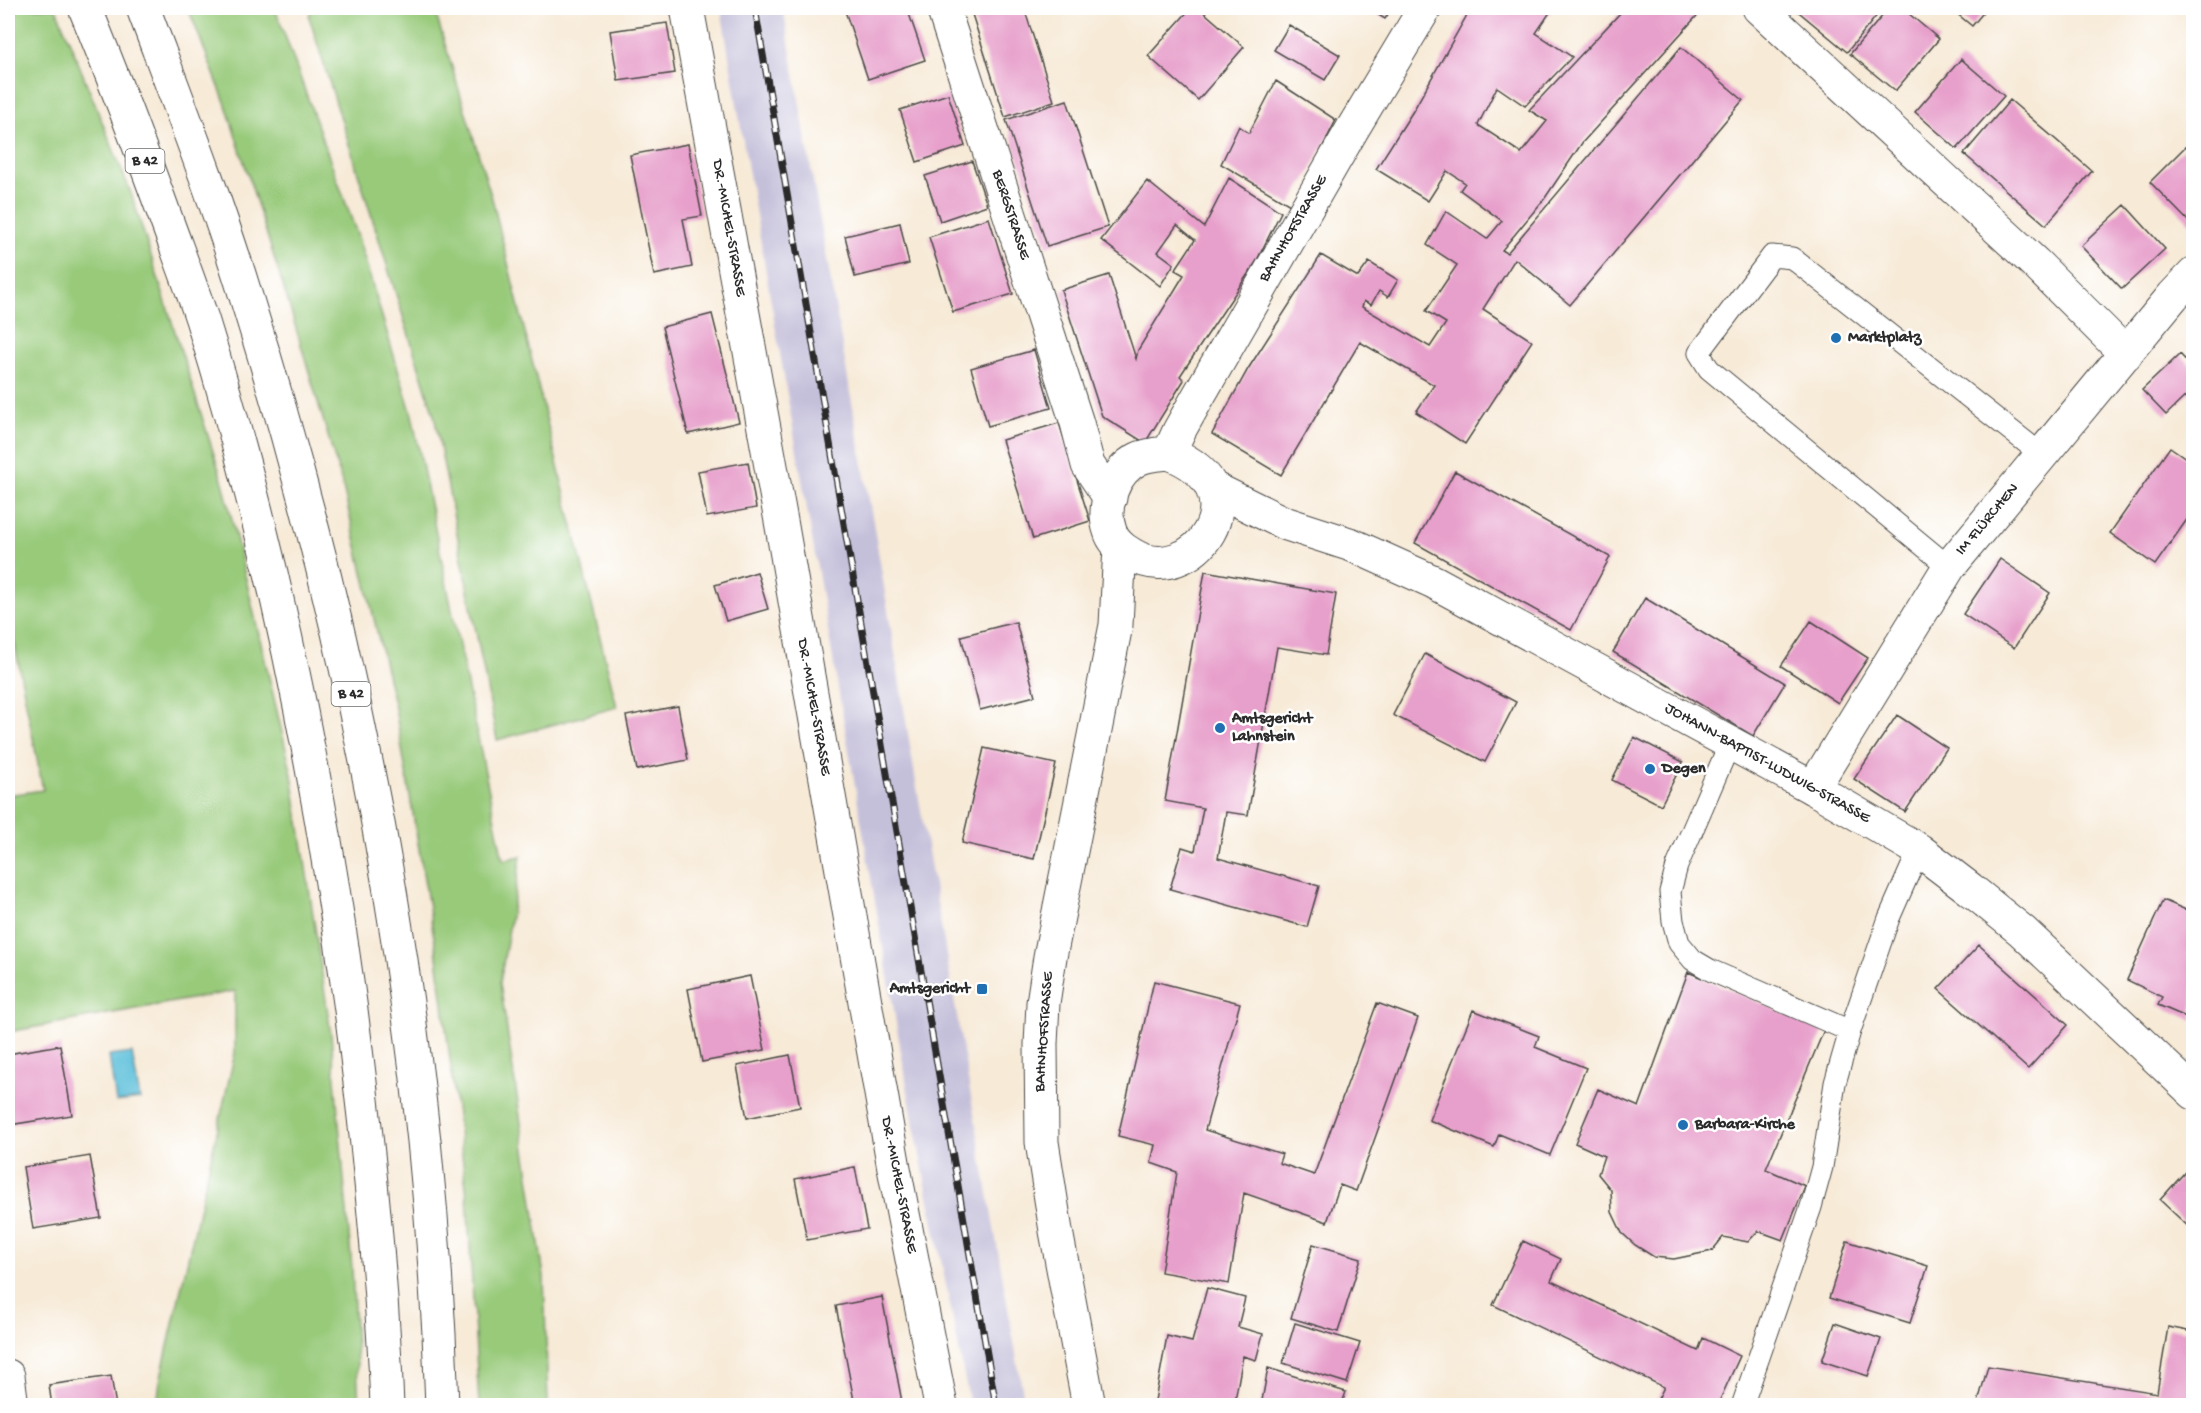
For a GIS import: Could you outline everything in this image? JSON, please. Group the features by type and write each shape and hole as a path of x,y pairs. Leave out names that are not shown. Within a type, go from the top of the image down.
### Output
{"main road":[{"name":"B 42","path":"85,8 131,121 201,317 244,467 281,620 313,772 339,926 360,1081 376,1237 387,1406"},
{"name":"B 42","path":"143,8 196,148 240,276 288,438 331,602 365,756 393,912 415,1065 431,1219 442,1406"},
{"name":"DR.-MICHEL-STRASSE","path":"687,8 781,521 894,1168 941,1406"},
{"name":"BERGSTRASSE","path":"943,8 1077,423 1088,465 1110,498"},
{"name":"BAHNHOFSTRASSE","path":"1169,453 1203,388 1425,8"},
{"path":"1759,8 2035,263 2126,354"},
{"name":"IM FLÜRCHEN","path":"1813,788 1949,567 2193,274"},
{"name":"BERGSTRASSE","path":"1077,423 1107,452 1119,459 1132,462"},
{"path":"1132,462 1147,455 1169,453 1185,459 1197,468 1207,477 1213,488"},
{"name":"BAHNHOFSTRASSE","path":"1089,1406 1045,1170 1040,1113 1041,1044 1050,957 1116,625 1120,546 1113,539 1109,529 1107,518 1110,498 1118,478 1132,462"},
{"name":"BAHNHOFSTRASSE","path":"1116,625 1135,594 1166,562 1178,560 1206,537 1216,513 1213,488"},
{"name":"JOHANN-BAPTIST-LUDWIG-STRASSE","path":"1213,488 1284,523 1353,545 1404,567 1813,788 1919,850 2022,931 2193,1094"},
{"name":"JOHANN-BAPTIST-LUDWIG-STRASSE","path":"1206,537 1233,528 1284,523"},
{"path":"1120,546 1141,560 1166,562"},
{"path":"8,1376 12,1406"}],"lane":[{"path":"1949,567 1709,369 1699,353 1772,256 1792,258 2042,455"},
{"path":"1730,743 1677,866 1670,892 1673,921 1679,943 1693,960 1710,970 1850,1031"},
{"path":"1742,1406 1822,1167 1835,1083 1850,1031 1889,918 1919,850"}],"shaded area":[{"path":"721,8 783,8 1025,1405 970,1405 912,1115"}],"green space":[{"path":"8,8 56,8 131,193 224,486 292,775 331,1034 352,1268 359,1405 157,1405 160,1381 235,1053 235,991 8,1032 8,795 43,790 8,610"},
{"path":"188,8 275,8 357,234 412,415 503,860 521,856 500,983 544,1276 548,1405 479,1405 467,1195 436,949 395,708 342,483 225,102"},
{"path":"311,8 434,8 493,202 617,707 497,740 434,415 309,17"}],"water":[{"path":"132,1053 140,1099 116,1102 109,1056"}],"building":[{"path":"844,8 907,8 925,60 868,79"},
{"path":"970,8 1024,8 1054,101 1005,117"},
{"path":"1191,8 1199,8 1244,47 1198,100 1148,56"},
{"path":"1367,8 1392,8 1385,19"},
{"path":"1471,8 1553,8 1536,33 1572,57 1525,106 1497,87 1478,125 1521,153 1547,121 1529,110 1621,12 1616,8 1704,8 1582,143 1545,198 1502,250 1507,253 1681,47 1743,100 1570,305 1515,259 1483,309 1532,341 1465,444 1416,412 1434,385 1360,342 1281,475 1212,434 1248,369 1321,255 1358,277 1369,262 1398,280 1388,297 1379,291 1371,305 1364,301 1362,307 1430,347 1446,323 1426,311 1457,265 1427,245 1446,211 1487,239 1502,221 1460,190 1465,183 1447,171 1428,201 1376,169 1413,111"},
{"path":"1794,8 1883,8 1847,52"},
{"path":"1889,8 1902,8 1939,39 1895,91 1850,54"},
{"path":"1950,8 1987,8 1972,26"},
{"path":"667,23 675,73 618,81 610,31"},
{"path":"1289,25 1340,55 1325,80 1274,50"},
{"path":"1961,59 2004,96 1957,149 1915,112"},
{"path":"1276,81 1336,120 1311,170 1290,205 1221,164 1239,126 1249,133"},
{"path":"948,94 965,146 917,162 900,110"},
{"path":"1067,100 1108,227 1047,246 1006,120"},
{"path":"2010,100 2092,171 2046,225 1964,154"},
{"path":"2193,139 2193,226 2150,182"},
{"path":"688,144 702,216 683,219 692,267 654,275 630,155"},
{"path":"972,161 987,205 940,221 925,176"},
{"path":"1229,178 1281,212 1256,262 1180,376 1184,380 1145,443 1102,416 1061,290 1109,275 1136,359 1138,350 1184,275 1175,270 1195,240 1177,225 1158,252 1174,264 1160,286 1101,240 1147,181 1204,227"},
{"path":"2125,205 2165,249 2122,289 2081,246"},
{"path":"989,218 1013,294 953,312 929,237"},
{"path":"900,223 909,264 855,277 845,236"},
{"path":"712,314 739,422 688,434 662,327"},
{"path":"1034,350 1051,408 988,426 971,368"},
{"path":"2180,354 2193,368 2193,389 2166,415 2142,390"},
{"path":"1059,423 1090,521 1033,539 1002,440"},
{"path":"2170,447 2193,463 2193,511 2155,565 2110,533"},
{"path":"748,462 756,508 707,517 698,471"},
{"path":"1455,471 1610,557 1571,630 1415,543"},
{"path":"2000,559 2050,593 2014,648 1963,614"},
{"name":"Amtsgericht Lahnstein","path":"1205,571 1336,594 1326,655 1277,647 1248,815 1226,812 1218,858 1319,886 1307,927 1170,889 1182,847 1195,851 1203,808 1165,801"},
{"path":"757,572 768,609 726,621 715,585"},
{"path":"1645,598 1785,683 1753,736 1613,652"},
{"path":"1811,621 1868,658 1838,703 1781,666"},
{"path":"1016,622 1035,696 980,710 961,636"},
{"path":"1425,654 1516,702 1485,762 1393,715"},
{"path":"678,706 688,760 637,770 626,716"},
{"path":"1897,715 1947,748 1905,812 1854,779"},
{"path":"1634,737 1683,762 1661,805 1612,780"},
{"path":"984,748 1056,764 1034,859 962,843"},
{"path":"2163,900 2193,913 2193,1020 2158,1005 2162,997 2127,980"},
{"path":"1979,945 2068,1025 2028,1069 1938,989"},
{"name":"Barbara-Kirche","path":"1688,972 1824,1030 1766,1169 1805,1186 1783,1240 1758,1231 1748,1242 1723,1237 1712,1251 1674,1259 1654,1257 1622,1233 1612,1212 1611,1190 1598,1174 1604,1156 1575,1143 1598,1089 1639,1107"},
{"path":"750,976 765,1050 702,1062 688,989"},
{"path":"1154,981 1240,1003 1205,1130 1282,1154 1279,1163 1314,1175 1377,1003 1418,1018 1356,1191 1340,1185 1327,1222 1244,1193 1229,1284 1161,1272 1177,1172 1151,1163 1155,1145 1118,1136"},
{"path":"1473,1010 1539,1036 1535,1047 1586,1068 1550,1155 1499,1134 1494,1147 1429,1120"},
{"path":"60,1045 72,1115 9,1125 8,1054"},
{"path":"790,1055 800,1107 747,1118 737,1066"},
{"path":"90,1156 101,1218 33,1229 23,1167"},
{"path":"2193,1163 2193,1231 2160,1200"},
{"path":"855,1167 867,1229 807,1240 795,1179"},
{"path":"1523,1241 1561,1259 1551,1281 1698,1351 1703,1338 1740,1356 1717,1406 1662,1406 1656,1403 1664,1387 1493,1305"},
{"path":"1847,1241 1928,1266 1910,1323 1829,1298"},
{"path":"1313,1244 1361,1258 1338,1332 1291,1318"},
{"path":"1207,1288 1245,1298 1238,1327 1263,1334 1256,1360 1243,1356 1234,1406 1154,1406 1167,1336 1192,1342"},
{"path":"882,1297 902,1402 884,1406 855,1406 836,1306"},
{"path":"1295,1323 1360,1343 1347,1383 1283,1363"},
{"path":"1835,1323 1881,1339 1868,1376 1822,1361"},
{"path":"2168,1327 2193,1332 2193,1386 2190,1406 1977,1406 1988,1366 2157,1393"},
{"path":"1268,1368 1346,1392 1341,1406 1261,1406"},
{"path":"111,1376 116,1406 52,1406 49,1385"}],"railway":[{"path":"755,8 996,1406"}],"place":[{"name":"Marktplatz","path":"1836,338"},
{"name":"Amtsgericht Lahnstein","path":"1220,728"},
{"name":"Degen","path":"1650,769"},
{"name":"Amtsgericht","path":"982,989"},
{"name":"Barbara-Kirche","path":"1683,1125"}]}
